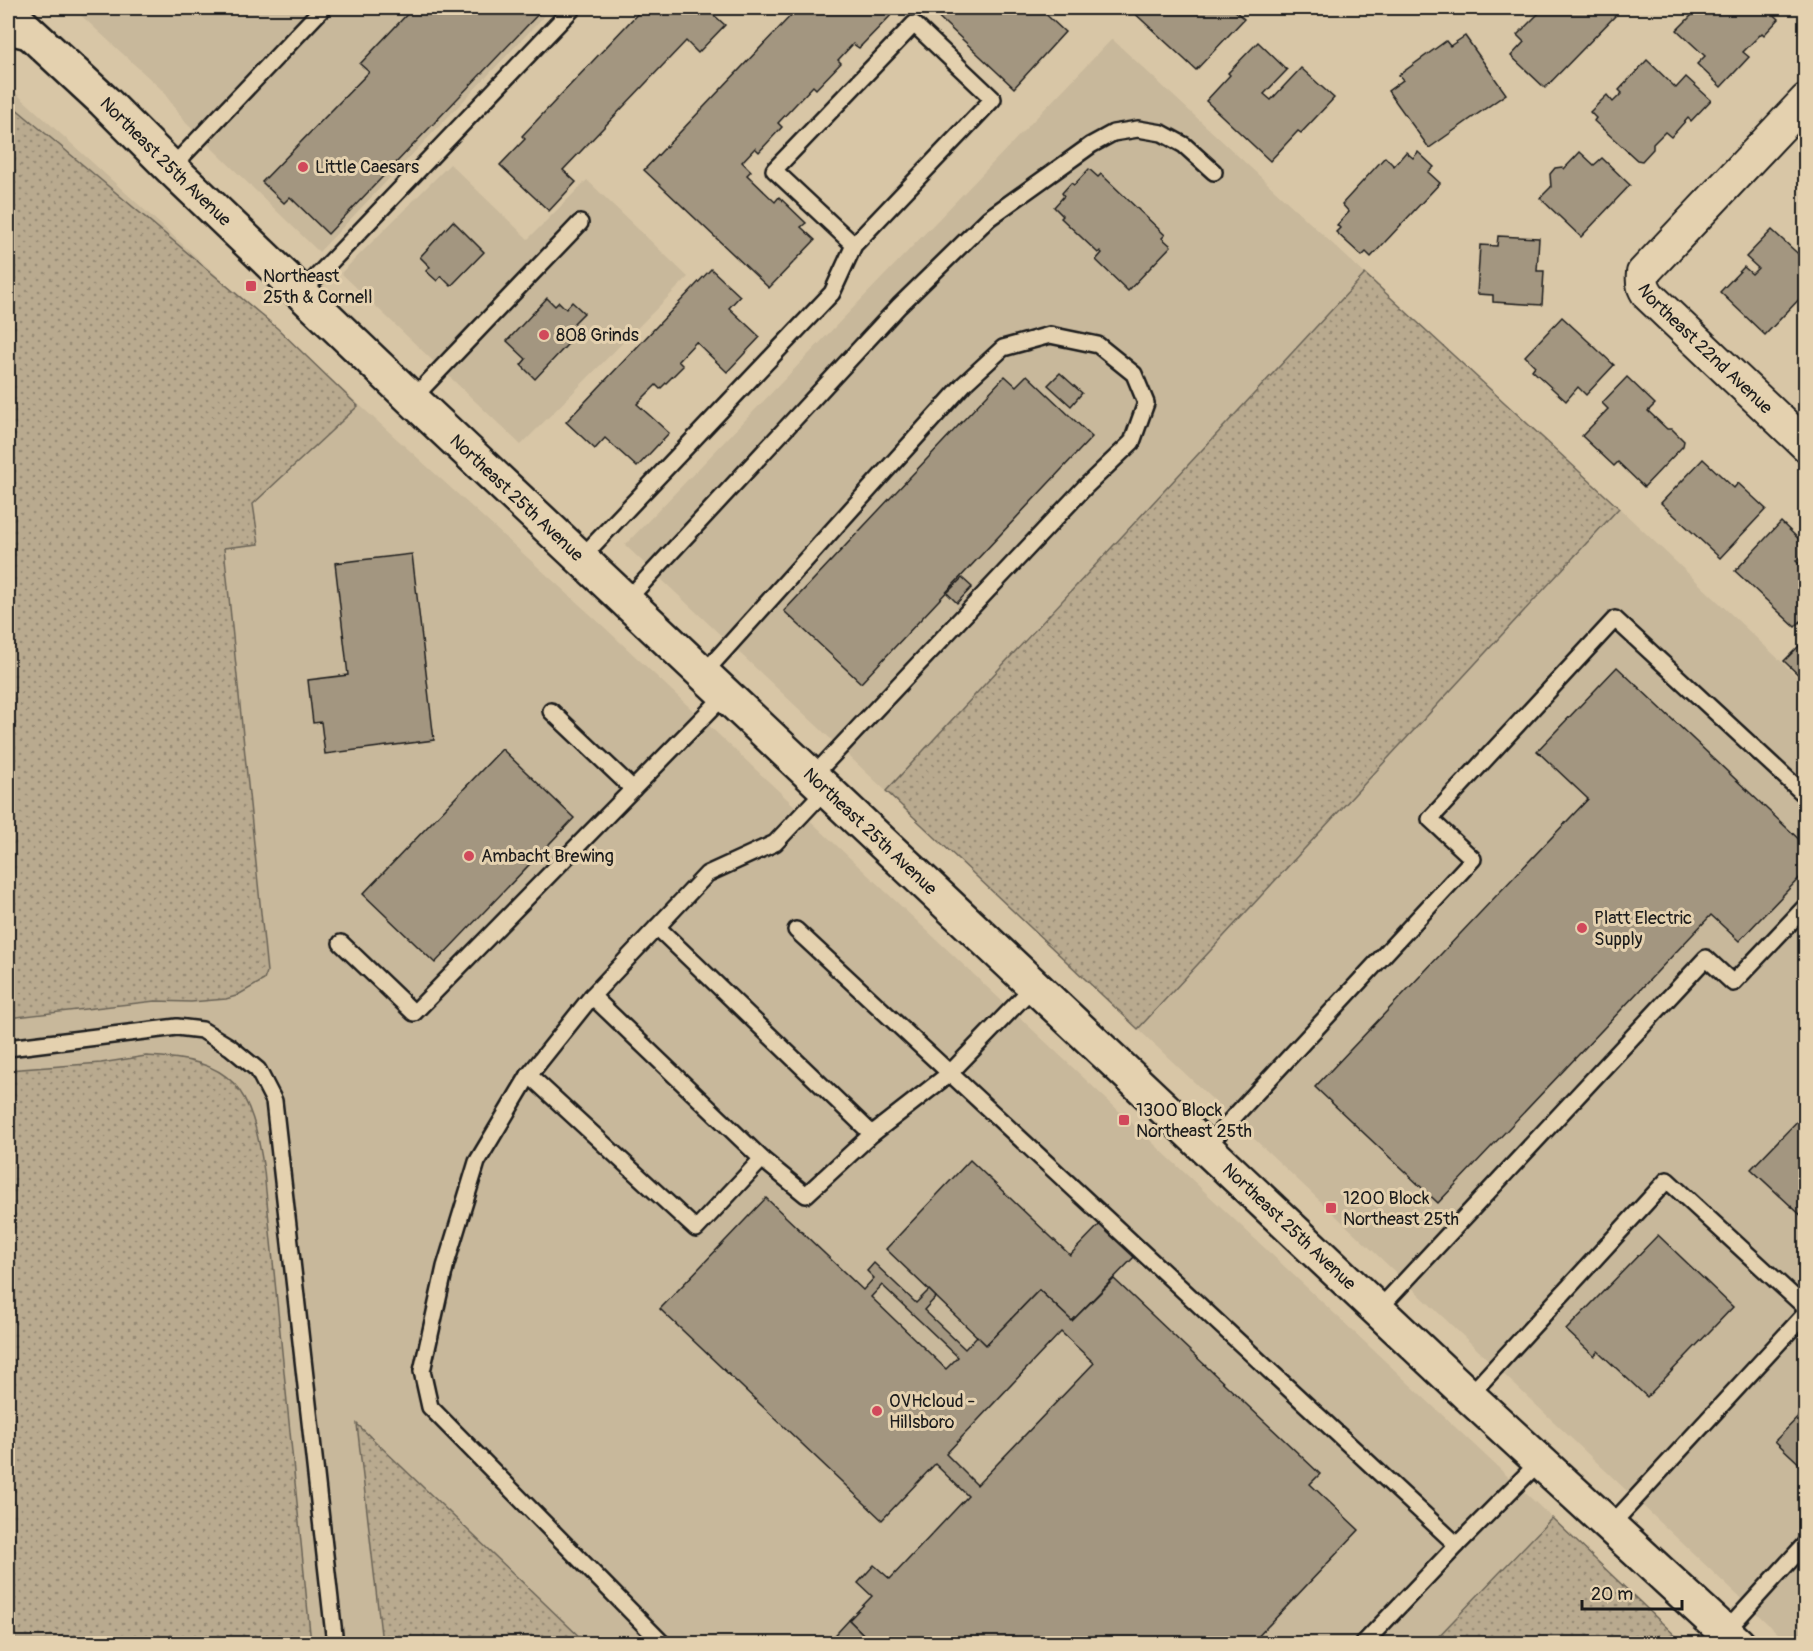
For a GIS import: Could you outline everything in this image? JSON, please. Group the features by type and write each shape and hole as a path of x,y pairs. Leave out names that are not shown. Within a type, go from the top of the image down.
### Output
{"main road":[{"name":"Northeast 25th Avenue","path":"15,24 104,101 412,399 1468,1396 1732,1637"}],"street":[{"name":"Northeast 22nd Avenue","path":"1806,100 1643,273 1643,289 1649,296 1806,445"}],"lane":[{"path":"171,168 323,8"},
{"path":"301,293 573,8"},
{"path":"581,558 832,293 854,245 993,99 914,24 774,170 854,245"},
{"path":"626,601 899,306 989,218 1091,145 1113,133 1138,129 1162,133 1184,145 1214,172"},
{"path":"412,399 580,223"},
{"path":"341,943 414,1013 633,789 714,684 964,384 1003,348 1050,335 1098,345 1134,374 1146,403 1132,442 1084,487 819,783 775,843 707,874 592,996 529,1075 477,1162 445,1267 422,1371 430,1407 663,1644"},
{"path":"1206,1147 1473,859 1430,819 1615,619 1806,796"},
{"path":"551,711 633,789"},
{"path":"1378,1310 1706,958 1733,983 1806,906"},
{"path":"657,927 872,1134"},
{"path":"796,930 1457,1545"},
{"path":"592,996 762,1159 806,1195 872,1134 949,1074 1034,986"},
{"path":"8,1048 177,1027 202,1030 230,1047 258,1070 274,1101 335,1644"},
{"path":"529,1075 696,1229 762,1159"},
{"path":"1468,1396 1667,1180 1806,1308"},
{"path":"1611,1525 1806,1313"},
{"path":"1363,1644 1539,1462"},
{"path":"1732,1637 1806,1543"}],"shaded area":[{"path":"73,8 552,8 319,252 186,123 161,89"},
{"path":"1112,39 1365,274 886,791 625,545"},
{"path":"8,86 603,626 1552,1518 1432,1643 586,1643 359,1426 383,1643 8,1643"},
{"path":"8,102 277,328 358,406 253,504 259,544 224,548 267,972 264,980 226,999 191,1002 155,1001 8,1018"},
{"path":"450,164 528,239 587,180 688,277 521,445 341,273"},
{"path":"1365,274 1619,508 1138,1029 886,791"},
{"path":"1619,508 1805,684 1805,1643 1788,1643 1138,1029"},
{"path":"146,1056 176,1058 200,1063 219,1072 234,1083 253,1118 264,1171 311,1643 8,1643 8,1070 101,1063"},
{"path":"357,1424 586,1643 382,1643"},
{"path":"1552,1518 1683,1643 1432,1643"}],"building":[{"path":"413,8 544,8 328,234 290,197 284,203 262,182 369,72 360,64"},
{"path":"643,8 706,8 725,25 698,53 686,41 563,170 576,182 549,211 500,165 525,139 522,136"},
{"path":"798,8 898,8 859,48 853,44 838,60 841,63 816,89 813,86 778,123 782,127 759,152 755,148 742,162 751,171 747,175 775,202 779,197 806,223 801,227 815,240 769,288 644,170"},
{"path":"929,8 1039,8 1065,32 1014,88"},
{"path":"1129,8 1232,8 1244,19 1196,70"},
{"path":"1544,8 1608,8 1616,15 1545,88 1511,56 1524,42 1517,35"},
{"path":"1699,8 1767,8 1779,19 1743,52 1749,57 1721,87 1697,64 1705,56 1677,30"},
{"path":"1465,36 1506,94 1429,148 1388,91 1403,80 1399,75 1446,41 1450,46"},
{"path":"1258,42 1287,70 1264,94 1271,100 1301,68 1334,98 1270,161 1206,101 1230,75 1228,73"},
{"path":"1647,60 1676,88 1686,77 1711,100 1691,121 1688,118 1671,137 1665,132 1653,144 1653,149 1642,161 1637,160 1594,121 1596,118 1590,112 1607,95 1613,102 1622,93 1619,90"},
{"path":"1406,152 1413,158 1418,152 1434,167 1428,172 1440,183 1371,257 1366,252 1362,256 1336,232 1340,228 1337,225 1349,212 1342,204 1385,157 1394,166"},
{"path":"1580,152 1594,165 1602,158 1630,185 1581,237 1540,198 1551,187 1550,174 1555,168 1564,169"},
{"path":"1089,169 1098,177 1101,174 1165,235 1162,238 1171,246 1128,291 1096,260 1102,253 1100,251 1098,253 1061,218 1063,216 1054,207 1064,196 1062,193 1071,183 1074,185"},
{"path":"453,221 484,252 451,286 441,276 437,281 426,271 430,267 420,257"},
{"path":"1772,230 1806,261 1806,292 1765,335 1720,292 1744,267 1752,274 1758,268 1746,257"},
{"path":"1498,236 1539,238 1537,271 1544,271 1542,305 1493,302 1493,295 1477,294 1480,245 1497,246"},
{"path":"711,269 740,296 729,308 760,337 727,372 696,342 678,361 683,366 660,389 656,385 637,404 669,433 637,467 605,438 595,449 566,422"},
{"name":"808 Grinds","path":"547,298 555,306 559,302 566,309 572,302 584,313 574,323 581,330 535,379 521,365 526,359 507,341"},
{"path":"1562,317 1614,365 1586,395 1578,387 1566,401 1532,370 1535,366 1525,356"},
{"path":"1060,373 1082,393 1071,406 1048,385"},
{"path":"1027,375 1092,437 861,683 784,611 1005,376 1016,386"},
{"path":"1627,377 1655,404 1648,411 1684,441 1683,446 1644,487 1618,462 1614,466 1582,436 1608,409 1602,403"},
{"path":"1703,459 1734,488 1738,483 1766,509 1720,558 1661,503"},
{"path":"1781,522 1806,546 1806,552 1796,561 1806,570 1806,616 1795,627 1735,571"},
{"path":"412,554 434,740 325,754 321,722 313,723 308,680 348,675 335,563"},
{"path":"962,578 972,587 957,603 947,593"},
{"path":"1802,643 1806,647 1805,681 1784,661"},
{"name":"Platt Electric Supply","path":"1617,667 1806,846 1806,871 1739,941 1711,915 1438,1203 1315,1087 1588,799 1537,751"},
{"name":"Ambacht Brewing","path":"502,749 574,818 435,963 363,894"},
{"path":"1806,1112 1806,1220 1751,1169"},
{"path":"970,1160 1070,1255 1102,1222 1136,1255 1072,1321 1039,1290 986,1345 886,1249"},
{"name":"OVHcloud - Hillsboro","path":"766,1198 863,1290 874,1278 867,1271 874,1263 916,1303 929,1290 936,1297 924,1310 965,1349 977,1336 986,1345 1039,1290 1072,1321 1114,1279 1320,1474 1310,1484 1359,1530 1251,1644 873,1644 849,1620 872,1596 858,1583 874,1565 890,1579 968,1496 935,1464 882,1520 660,1309","holes":["882,1285 958,1357 946,1369 871,1297","1061,1332 1094,1363 977,1485 946,1454"]},
{"path":"1658,1235 1733,1307 1647,1397 1598,1351 1594,1356 1566,1330"},
{"path":"1806,1409 1806,1470 1775,1441"},
{"path":"849,1620 873,1644 827,1644"}],"place":[{"name":"Little Caesars","path":"303,167"},
{"name":"Northeast 25th & Cornell","path":"251,286"},
{"name":"808 Grinds","path":"544,335"},
{"name":"Ambacht Brewing","path":"469,856"},
{"name":"Platt Electric Supply","path":"1582,928"},
{"name":"1300 Block Northeast 25th","path":"1124,1120"},
{"name":"1200 Block Northeast 25th","path":"1331,1208"},
{"name":"OVHcloud - Hillsboro","path":"877,1411"}]}
